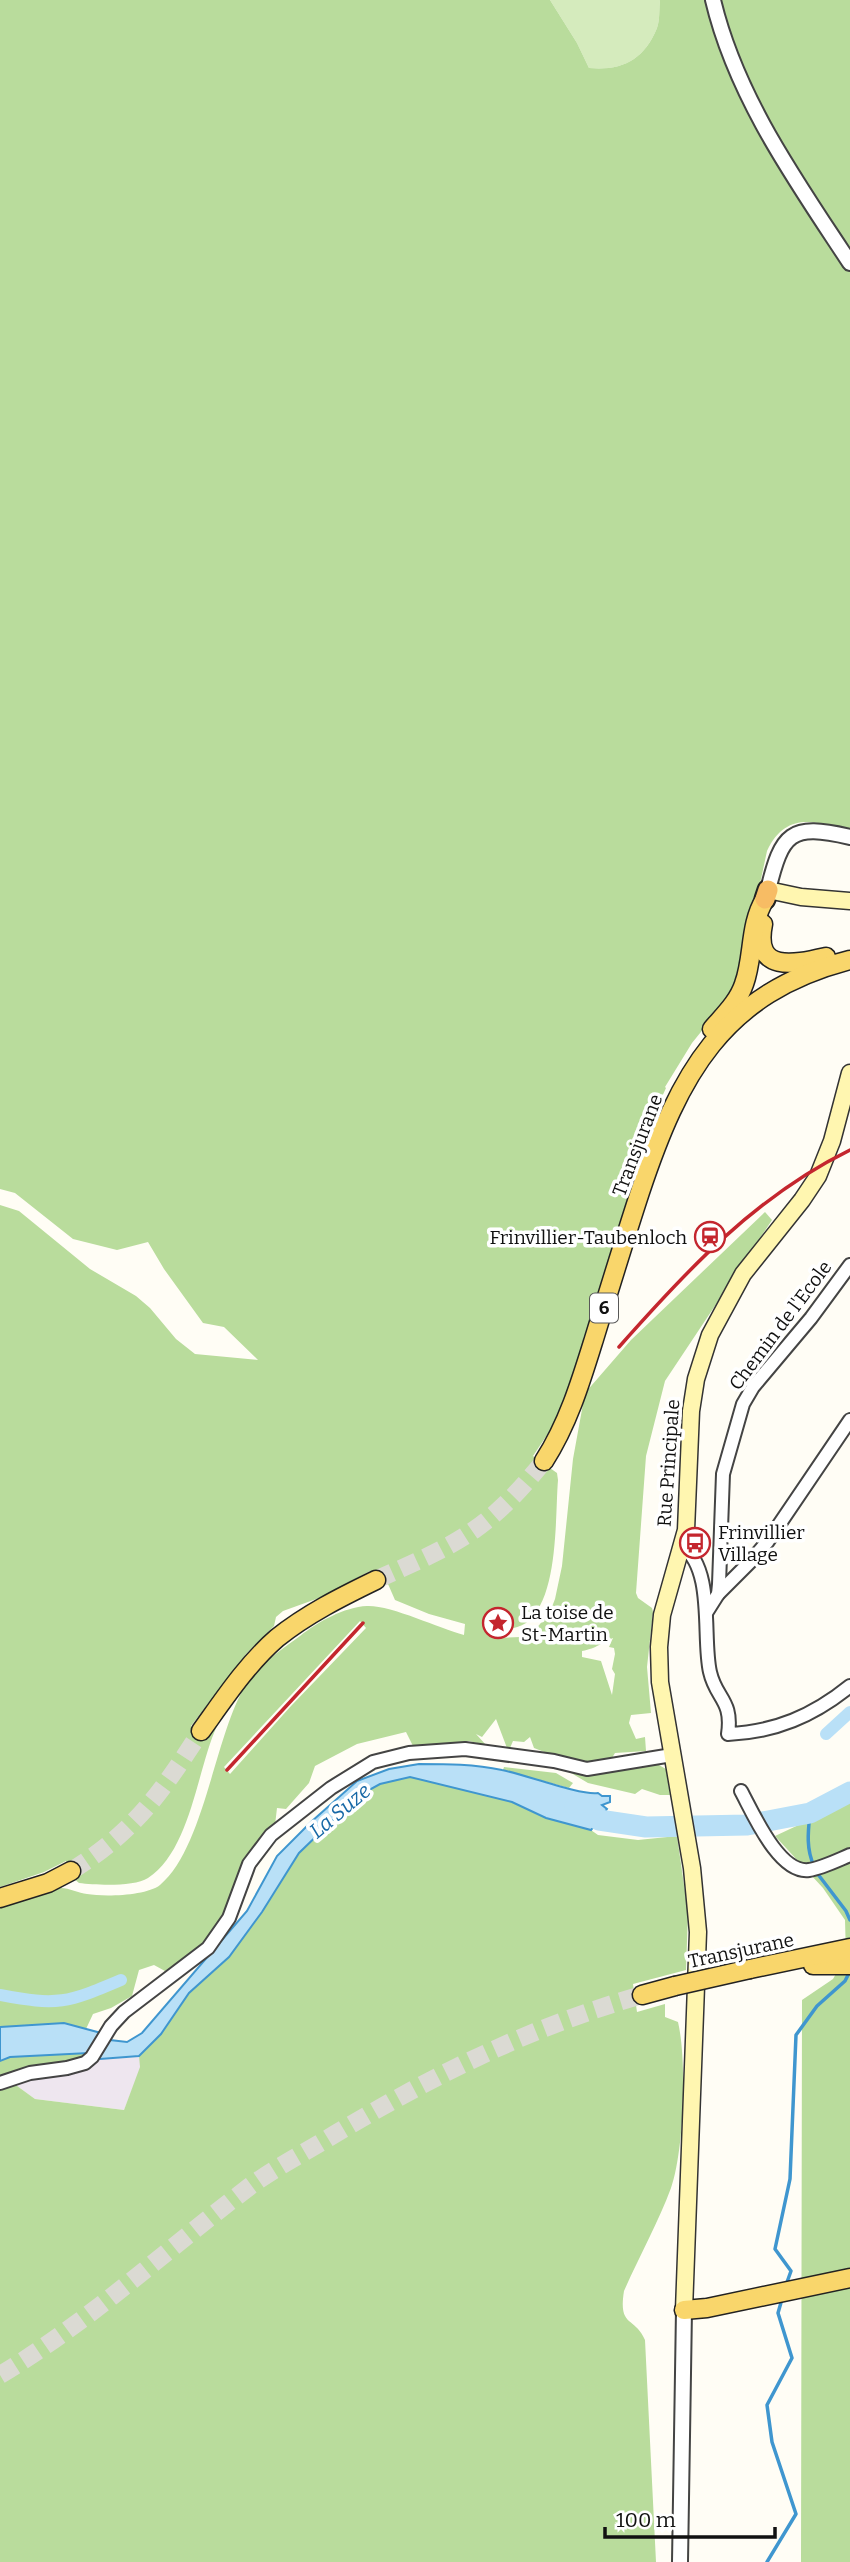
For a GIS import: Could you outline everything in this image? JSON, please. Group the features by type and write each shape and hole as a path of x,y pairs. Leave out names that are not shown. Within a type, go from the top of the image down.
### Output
{"main road":[{"path":"766,895 850,901"},
{"path":"766,895 761,934 762,946 769,957 792,965 834,955 850,959"},
{"path":"685,1082 695,1049 741,991 748,971 760,909 766,895"},
{"name":"Transjurane","path":"544,1461 568,1417 654,1151 685,1082 704,1053 726,1029 765,996 814,971 850,959"},
{"name":"Rue Principale","path":"684,2310 698,1932 692,1866 660,1682 659,1647 664,1606 682,1546 688,1510 691,1411 696,1379 710,1335 743,1274 818,1176 832,1141 850,1073"},
{"path":"201,1731 256,1659 277,1639 332,1601 376,1580"},
{"path":"0,1898 48,1883 71,1871"},
{"name":"Transjurane","path":"646,1994 850,1948"},
{"path":"750,1969 850,1965"},
{"path":"684,2310 729,2304 850,2278"}],"street":[{"path":"713,0 727,51 757,113 799,186 850,263"},
{"path":"766,895 780,848 792,836 806,831 817,831 850,837"},
{"name":"Chemin de l'Ecole","path":"706,1612 718,1594 723,1474 743,1404 753,1387 811,1318 850,1265"},
{"path":"718,1594 768,1541 850,1420"},
{"path":"682,1546 691,1554 696,1565 706,1612 710,1673 728,1709 728,1734 774,1729 820,1708 850,1686"},
{"path":"0,2083 30,2073 85,2063 92,2057 107,2033 132,2005 208,1948 229,1918 249,1864 271,1835 331,1788 373,1762 409,1753 465,1749 554,1761 587,1769 673,1760"},
{"path":"741,1791 764,1834 788,1863 798,1869 811,1870 850,1855"},
{"path":"680,2562 684,2310"}],"shaded area":[{"path":"89,2053 100,2059 140,2057 141,2067 124,2110 35,2099 13,2083 11,2072 73,2061"}],"green space":[{"path":"0,0 550,0 589,68 612,68 630,61 646,48 658,25 660,0 850,0 850,831 813,822 792,824 775,838 767,851 738,986 692,1043 665,1087 649,1125 631,1196 628,1197 565,1404 533,1456 557,1473 558,1480 553,1556 544,1596 537,1611 526,1623 499,1631 499,1638 520,1637 535,1630 550,1612 555,1599 562,1566 573,1459 585,1393 631,1340 765,1212 772,1220 665,1381 646,1456 636,1593 653,1612 647,1667 651,1713 631,1715 629,1723 636,1739 645,1737 646,1751 615,1753 607,1766 598,1766 570,1761 534,1748 530,1737 524,1742 513,1741 510,1748 507,1748 496,1719 482,1737 476,1734 486,1745 469,1741 414,1748 406,1732 357,1744 315,1766 309,1783 286,1809 277,1808 275,1825 243,1861 226,1914 189,1958 165,1971 154,1965 139,1970 132,1996 93,2014 86,2029 64,2023 0,2027 0,1907 55,1889 114,1895 145,1891 160,1885 175,1868 198,1820 234,1708 245,1686 270,1658 323,1621 358,1607 389,1609 464,1635 465,1624 429,1614 395,1600 388,1584 378,1587 370,1571 319,1598 283,1611 276,1617 274,1626 246,1654 191,1726 207,1736 216,1723 217,1726 183,1829 162,1865 142,1881 95,1884 79,1883 73,1878 66,1861 44,1872 0,1887 0,1205 19,1211 90,1269 136,1296 176,1339 195,1354 258,1360 224,1327 203,1323 148,1242 117,1250 73,1239 15,1193 0,1189","holes":["360,1621 366,1628 230,1774 224,1767","613,1638 609,1647 614,1648 615,1654 612,1695 601,1661 582,1657 582,1651"]},
{"path":"550,0 660,0 658,25 646,48 630,61 612,68 589,68"},
{"path":"657,1764 666,1769 670,1795 642,1789 635,1794 588,1783 566,1770 588,1775"},
{"path":"504,1767 556,1773 573,1783 569,1788 503,1770"},
{"path":"410,1777 512,1802 546,1818 588,1828 598,1835 638,1840 677,1836 688,1913 686,1970 633,1984 637,2012 665,2004 665,2017 678,2022 683,2059 679,2152 671,2188 624,2291 623,2303 625,2316 645,2340 656,2562 0,2562 0,2061 10,2057 89,2053 73,2061 11,2072 13,2083 35,2099 124,2110 140,2067 139,2056 161,2034 189,1993 229,1957 262,1912 299,1853 358,1796 380,1784"},
{"path":"850,1801 850,2562 801,2562 802,2000 833,1979 846,1956 845,1920 823,1888 775,1836"}],"water":[{"path":"419,1764 471,1765 502,1770 566,1788 610,1796 610,1802 602,1805 607,1809 591,1830 546,1818 512,1802 410,1777 380,1784 358,1796 299,1853 262,1912 229,1957 189,1993 161,2034 139,2056 100,2059 89,2053 10,2057 0,2061 0,2027 64,2023 101,2033 110,2040 127,2042 142,2033 247,1911 277,1856 311,1822 357,1781 389,1769"}],"waterway":[{"path":"826,1734 850,1712"},
{"name":"La Suze","path":"575,1807 599,1820 646,1827 747,1825 810,1813 850,1792"},
{"path":"810,1813 808,1834 814,1866"},
{"path":"817,1873 850,1920"},
{"path":"786,2285 791,2271 775,2249 790,2179 796,2035 817,2006 845,1981 850,1971"},
{"path":"0,1995 36,2001 62,2000 87,1994 121,1980"},
{"path":"767,2562 796,2514 772,2442 767,2405 792,2358 778,2313 782,2299"}],"tunnel":[{"path":"376,1580 438,1551 474,1530 511,1498 544,1461"},
{"path":"71,1871 113,1841 145,1809 201,1731"},
{"path":"0,2375 65,2332 249,2187 291,2160 373,2112 484,2054 560,2022 642,1995"}],"railway":[{"path":"619,1347 697,1263 754,1212 784,1189 850,1150"},
{"path":"227,1770 363,1623"}],"place":[{"name":"Frinvillier-Taubenloch","path":"710,1237"},
{"name":"Frinvillier Village","path":"695,1543"},
{"name":"La toise de St-Martin","path":"498,1623"}]}
